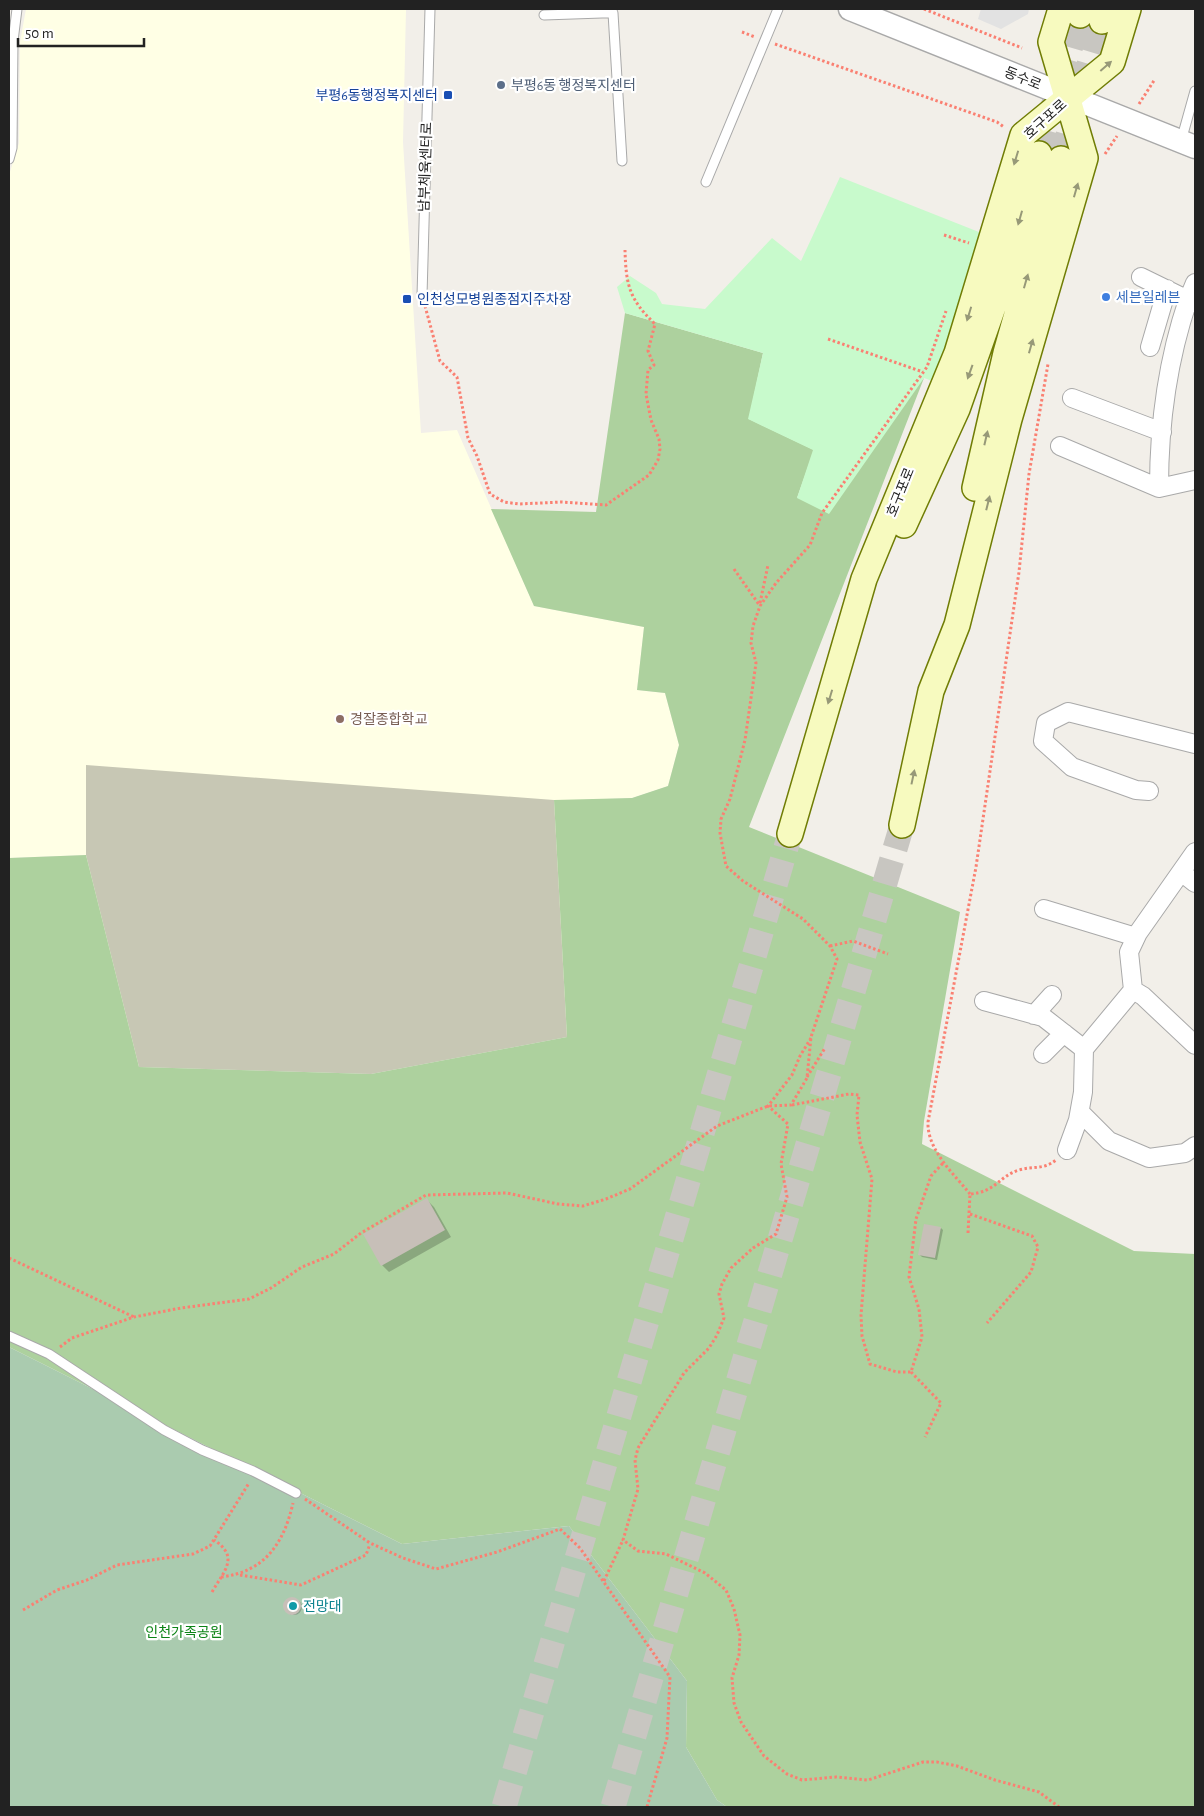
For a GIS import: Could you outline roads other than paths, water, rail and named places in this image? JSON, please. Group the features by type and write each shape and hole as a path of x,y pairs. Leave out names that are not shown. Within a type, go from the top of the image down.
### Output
{"main road":[{"path":"1086,12 1051,42 1068,97 1112,62 1128,9"},
{"name":"호구포로","path":"790,834 864,579 957,353 1023,135 1068,97 1085,158 1009,419 957,625 931,691"},
{"name":"호구포로","path":"840,666 956,409 1050,157 944,622 902,825"}],"street":[{"name":"동수로","path":"850,9 1188,144"},
{"path":"1142,277 1192,302"},
{"path":"1159,488 1162,432 1175,338 1192,302 1195,282"},
{"path":"1150,347 1167,289"},
{"path":"1072,398 1162,432"},
{"path":"1060,446 1159,488 1195,480"},
{"path":"1149,792 1136,790 1072,767 1042,741 1046,723 1068,712 1195,744"},
{"path":"1067,1150 1080,1112 1083,1092 1084,1049 1133,990 1129,952 1136,937 1195,852"},
{"path":"1181,872 1195,883"},
{"path":"1044,909 1136,937"},
{"path":"1133,990 1143,996 1195,1045"},
{"path":"1034,1014 1052,995"},
{"path":"984,1000 1043,1017 1084,1049"},
{"path":"1043,1054 1064,1033"},
{"path":"1080,1112 1109,1141 1148,1158 1185,1153 1195,1146"}],"lane":[{"path":"9,159 12,148 13,41 17,9"},
{"name":"남부체육센터로","path":"422,296 430,9"},
{"path":"706,182 778,9"},
{"path":"544,15 602,11 612,13 622,161"},
{"path":"1188,144 1195,91"},
{"path":"9,1336 49,1354 164,1430 202,1450 253,1471 296,1493"}],"tunnel":[{"path":"1039,154 1080,15"},
{"path":"1061,159 1102,21"},
{"path":"613,1807 902,825"},
{"path":"504,1807 790,834"}],"place":[{"name":"부평6동 행정복지센터","path":"501,85"},
{"name":"부평6동행정복지센터","path":"448,95"},
{"name":"세븐일레븐","path":"1106,297"},
{"name":"인천성모병원종점지주차장","path":"407,299"},
{"name":"경잘종합학교","path":"340,719"},
{"name":"전망대","path":"293,1606"}],"park label":[{"name":"인천가족공원","path":"184,1632"}]}
